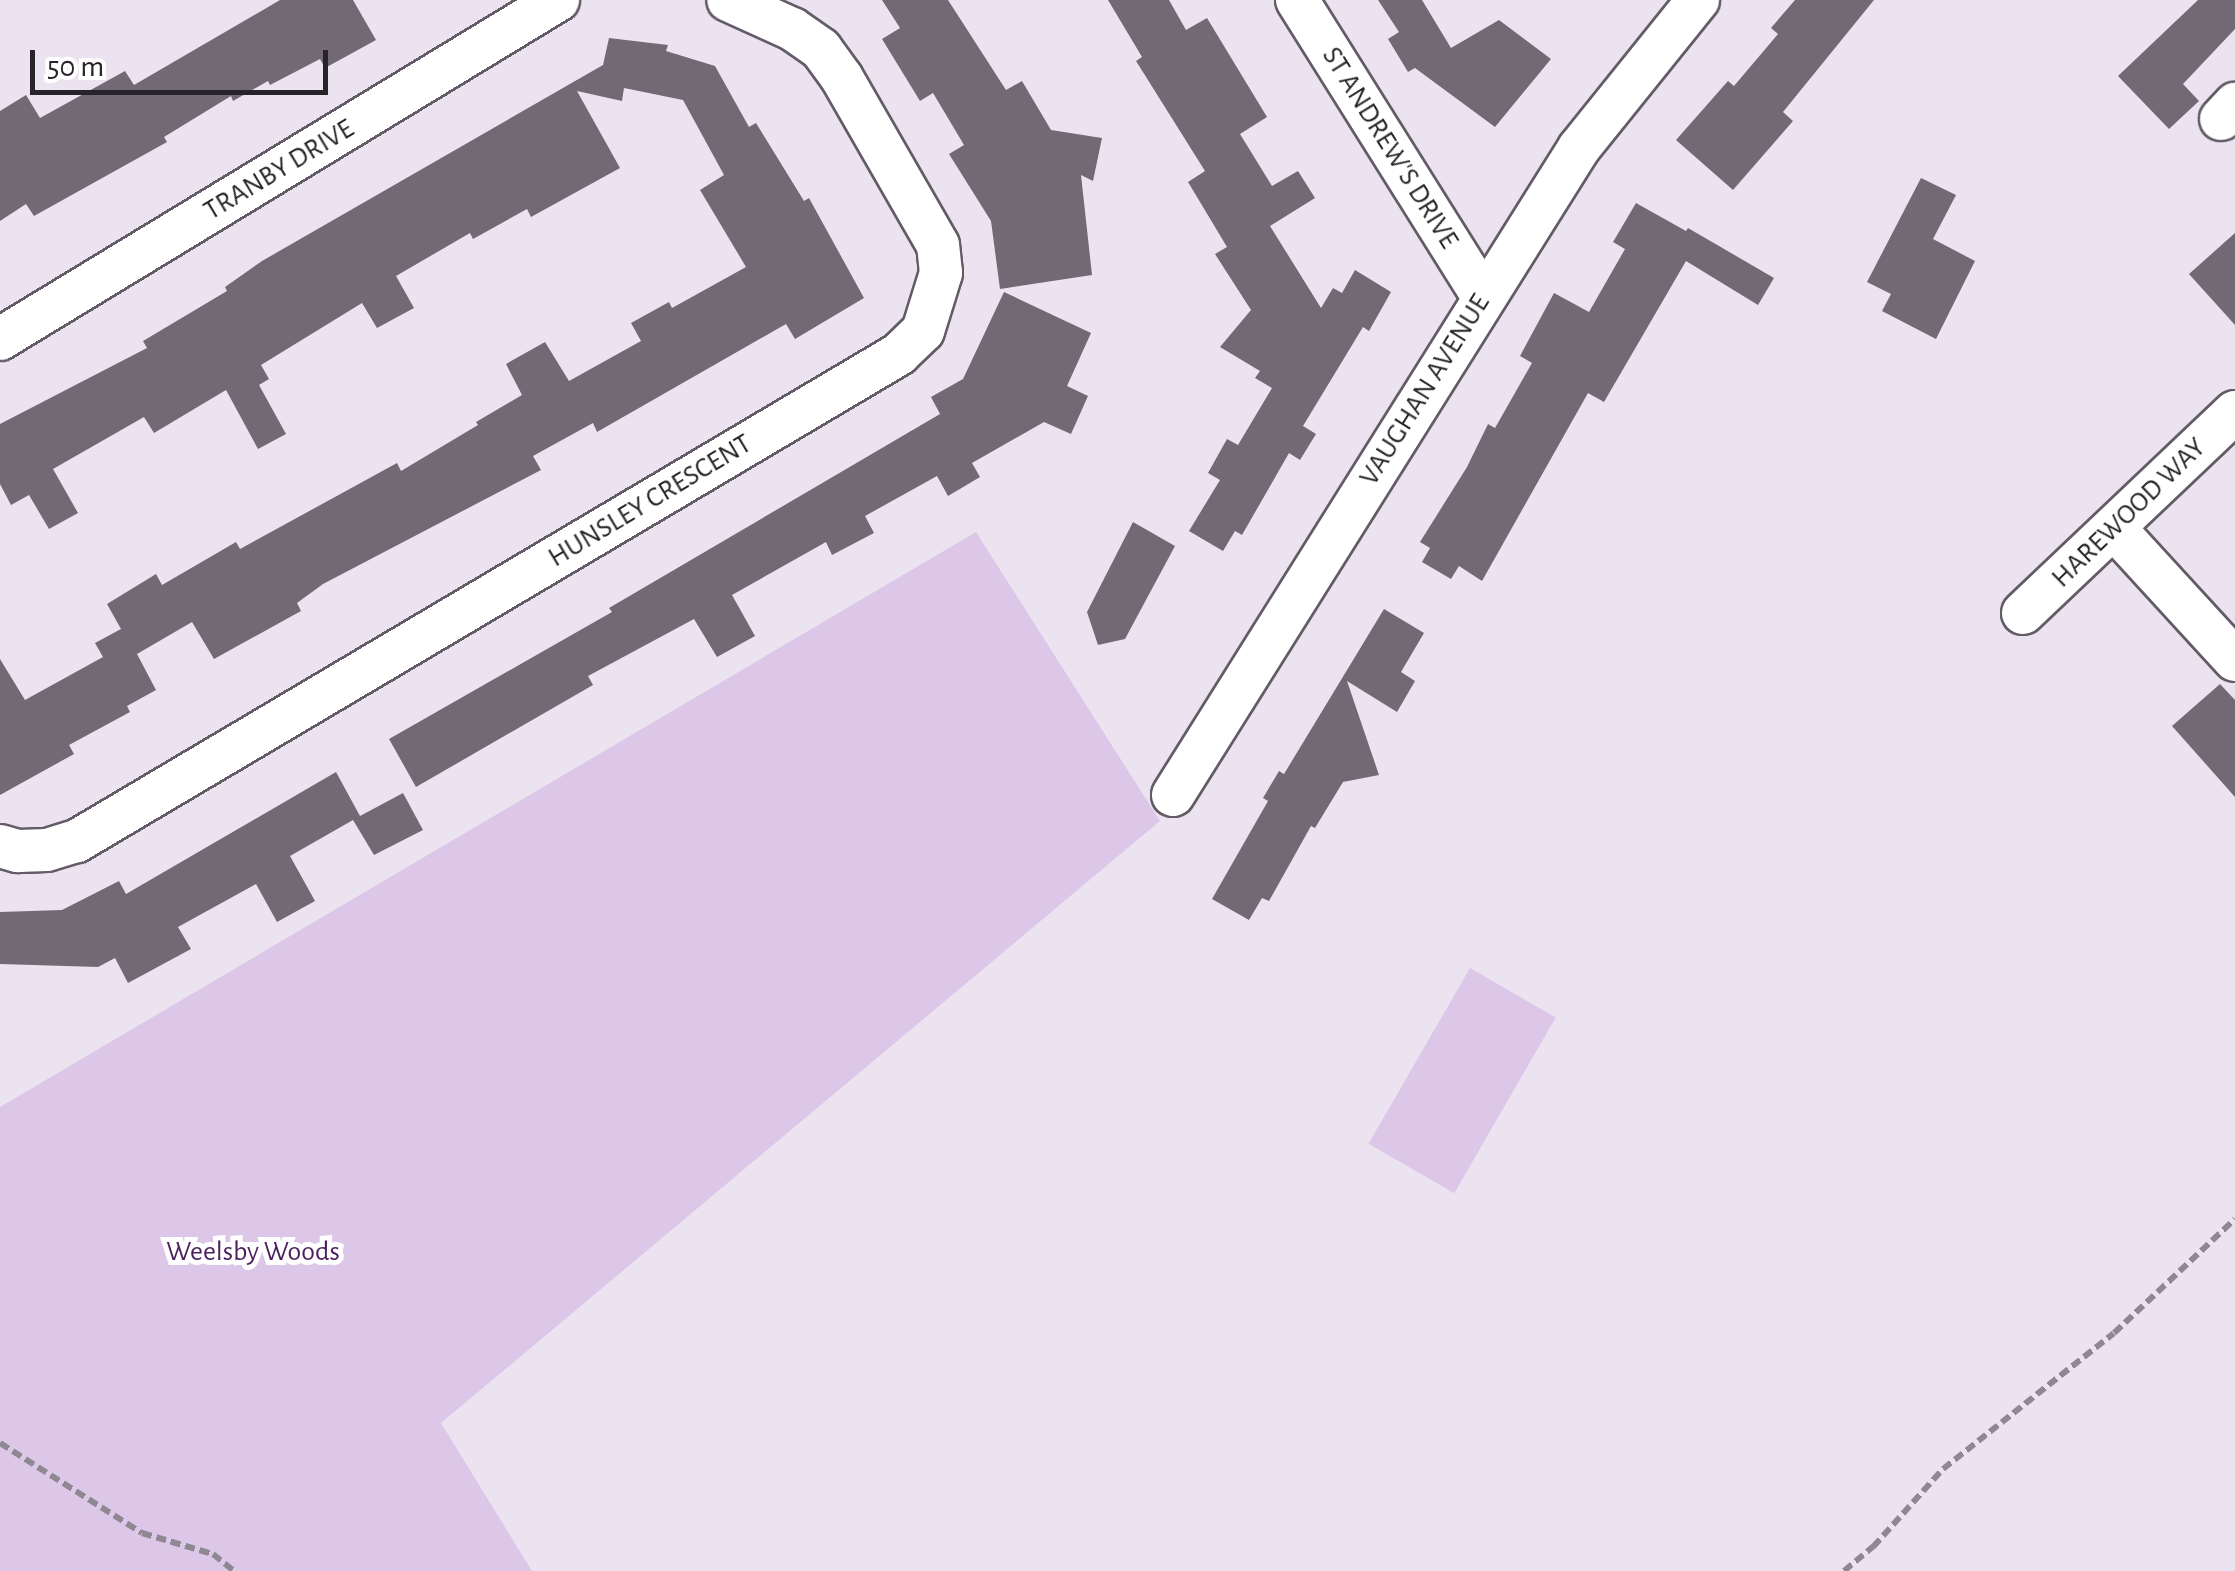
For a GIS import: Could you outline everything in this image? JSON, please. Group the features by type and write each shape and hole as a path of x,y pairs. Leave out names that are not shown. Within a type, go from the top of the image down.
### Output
{"street":[{"name":"TRANBY DRIVE","path":"0,339 558,0"},
{"name":"HUNSLEY CRESCENT","path":"0,846 47,850 77,841 899,354 923,330 941,273 938,245 852,95 821,49 792,29 728,0"},
{"name":"ST ANDREW'S DRIVE","path":"1297,0 1483,296"},
{"name":"VAUGHAN AVENUE","path":"1173,796 1579,148 1698,0"},
{"name":"HAREWOOD WAY","path":"2023,613 2235,412"},
{"path":"2114,528 2235,660"}],"path":[{"path":"1844,1571 1873,1547 1944,1469 2114,1334 2235,1219"},
{"path":"0,1442 142,1533 212,1554 234,1571"}],"green space":[{"name":"Weelsby Woods","path":"976,532 1160,821 441,1423 532,1571 0,1571 0,1107"},
{"path":"1470,968 1556,1017 1454,1193 1368,1144"}],"building":[{"path":"280,0 353,0 376,40 325,68 320,59 233,101 231,96 164,137 167,142 34,216 26,204 0,221 0,111 26,95 40,118 125,71 134,85"},
{"path":"882,0 948,0 1006,90 1022,81 1051,130 1102,138 1093,181 1081,175 1092,275 1000,289 991,221 949,154 964,145 933,93 920,101 882,39 900,28"},
{"path":"1108,0 1169,0 1186,30 1207,18 1267,117 1240,134 1272,186 1298,171 1315,198 1270,226 1321,308 1333,288 1342,293 1355,270 1391,292 1369,331 1363,327 1303,426 1316,434 1300,460 1289,453 1242,535 1235,531 1223,551 1189,531 1220,480 1208,473 1227,439 1238,445 1272,388 1255,378 1260,371 1220,347 1251,310 1215,254 1227,247 1188,182 1205,171 1136,61 1142,57"},
{"path":"1378,0 1422,0 1451,48 1499,20 1551,59 1495,127 1415,68 1408,72 1388,39 1399,32"},
{"path":"1795,0 1874,0 1783,112 1793,121 1733,190 1676,140 1728,81 1734,86 1778,34 1771,28"},
{"path":"2198,0 2235,0 2235,29 2183,84 2199,101 2169,129 2118,76"},
{"path":"609,38 668,45 666,51 715,66 749,127 756,123 804,201 809,198 864,298 795,339 786,324 597,432 593,423 533,456 541,470 323,584 297,603 301,611 214,659 192,622 137,654 156,690 127,706 130,712 69,745 74,754 0,795 0,659 25,700 103,657 95,643 121,629 107,604 156,574 162,585 236,542 240,549 397,463 401,471 522,395 506,364 545,342 569,381 641,341 631,323 669,302 672,308 746,267 700,190 724,175 683,100 624,88 622,101 577,91 620,168 531,217 527,209 473,239 470,233 396,276 414,308 377,328 362,303 261,365 269,379 259,385 286,434 258,449 226,390 154,433 144,417 53,469 78,513 49,529 29,495 11,505 0,484 0,424 147,348 143,341 227,291 225,287 262,261 603,65"},
{"path":"1921,178 1956,195 1933,239 1975,261 1936,339 1882,311 1891,294 1867,282"},
{"path":"1636,203 1774,278 1758,305 1686,261 1604,402 1588,393 1482,581 1459,566 1451,579 1422,562 1430,548 1420,542 1467,467 1488,424 1495,428 1532,363 1520,356 1554,293 1589,312 1625,249 1613,242"},
{"path":"2235,233 2235,325 2189,274"},
{"path":"1004,292 1091,333 1067,386 1088,396 1071,434 1044,422 972,463 980,477 948,496 937,476 865,516 874,533 832,555 826,542 732,595 755,636 717,657 694,619 588,676 593,685 416,787 389,739 612,612 609,608 940,414 931,397 963,379"},
{"path":"1133,522 1175,546 1125,639 1098,645 1087,612"},
{"path":"1384,609 1424,633 1401,672 1415,681 1397,712 1347,681 1379,775 1343,782 1315,828 1311,826 1269,901 1262,898 1249,920 1212,899 1268,801 1263,798 1279,771 1284,774"},
{"path":"2220,684 2235,700 2235,797 2172,726"},
{"path":"336,772 360,816 403,793 423,830 374,855 353,820 290,856 315,901 277,922 256,884 178,927 191,949 128,983 115,958 98,967 0,964 0,912 62,910 119,881 126,894"}]}
